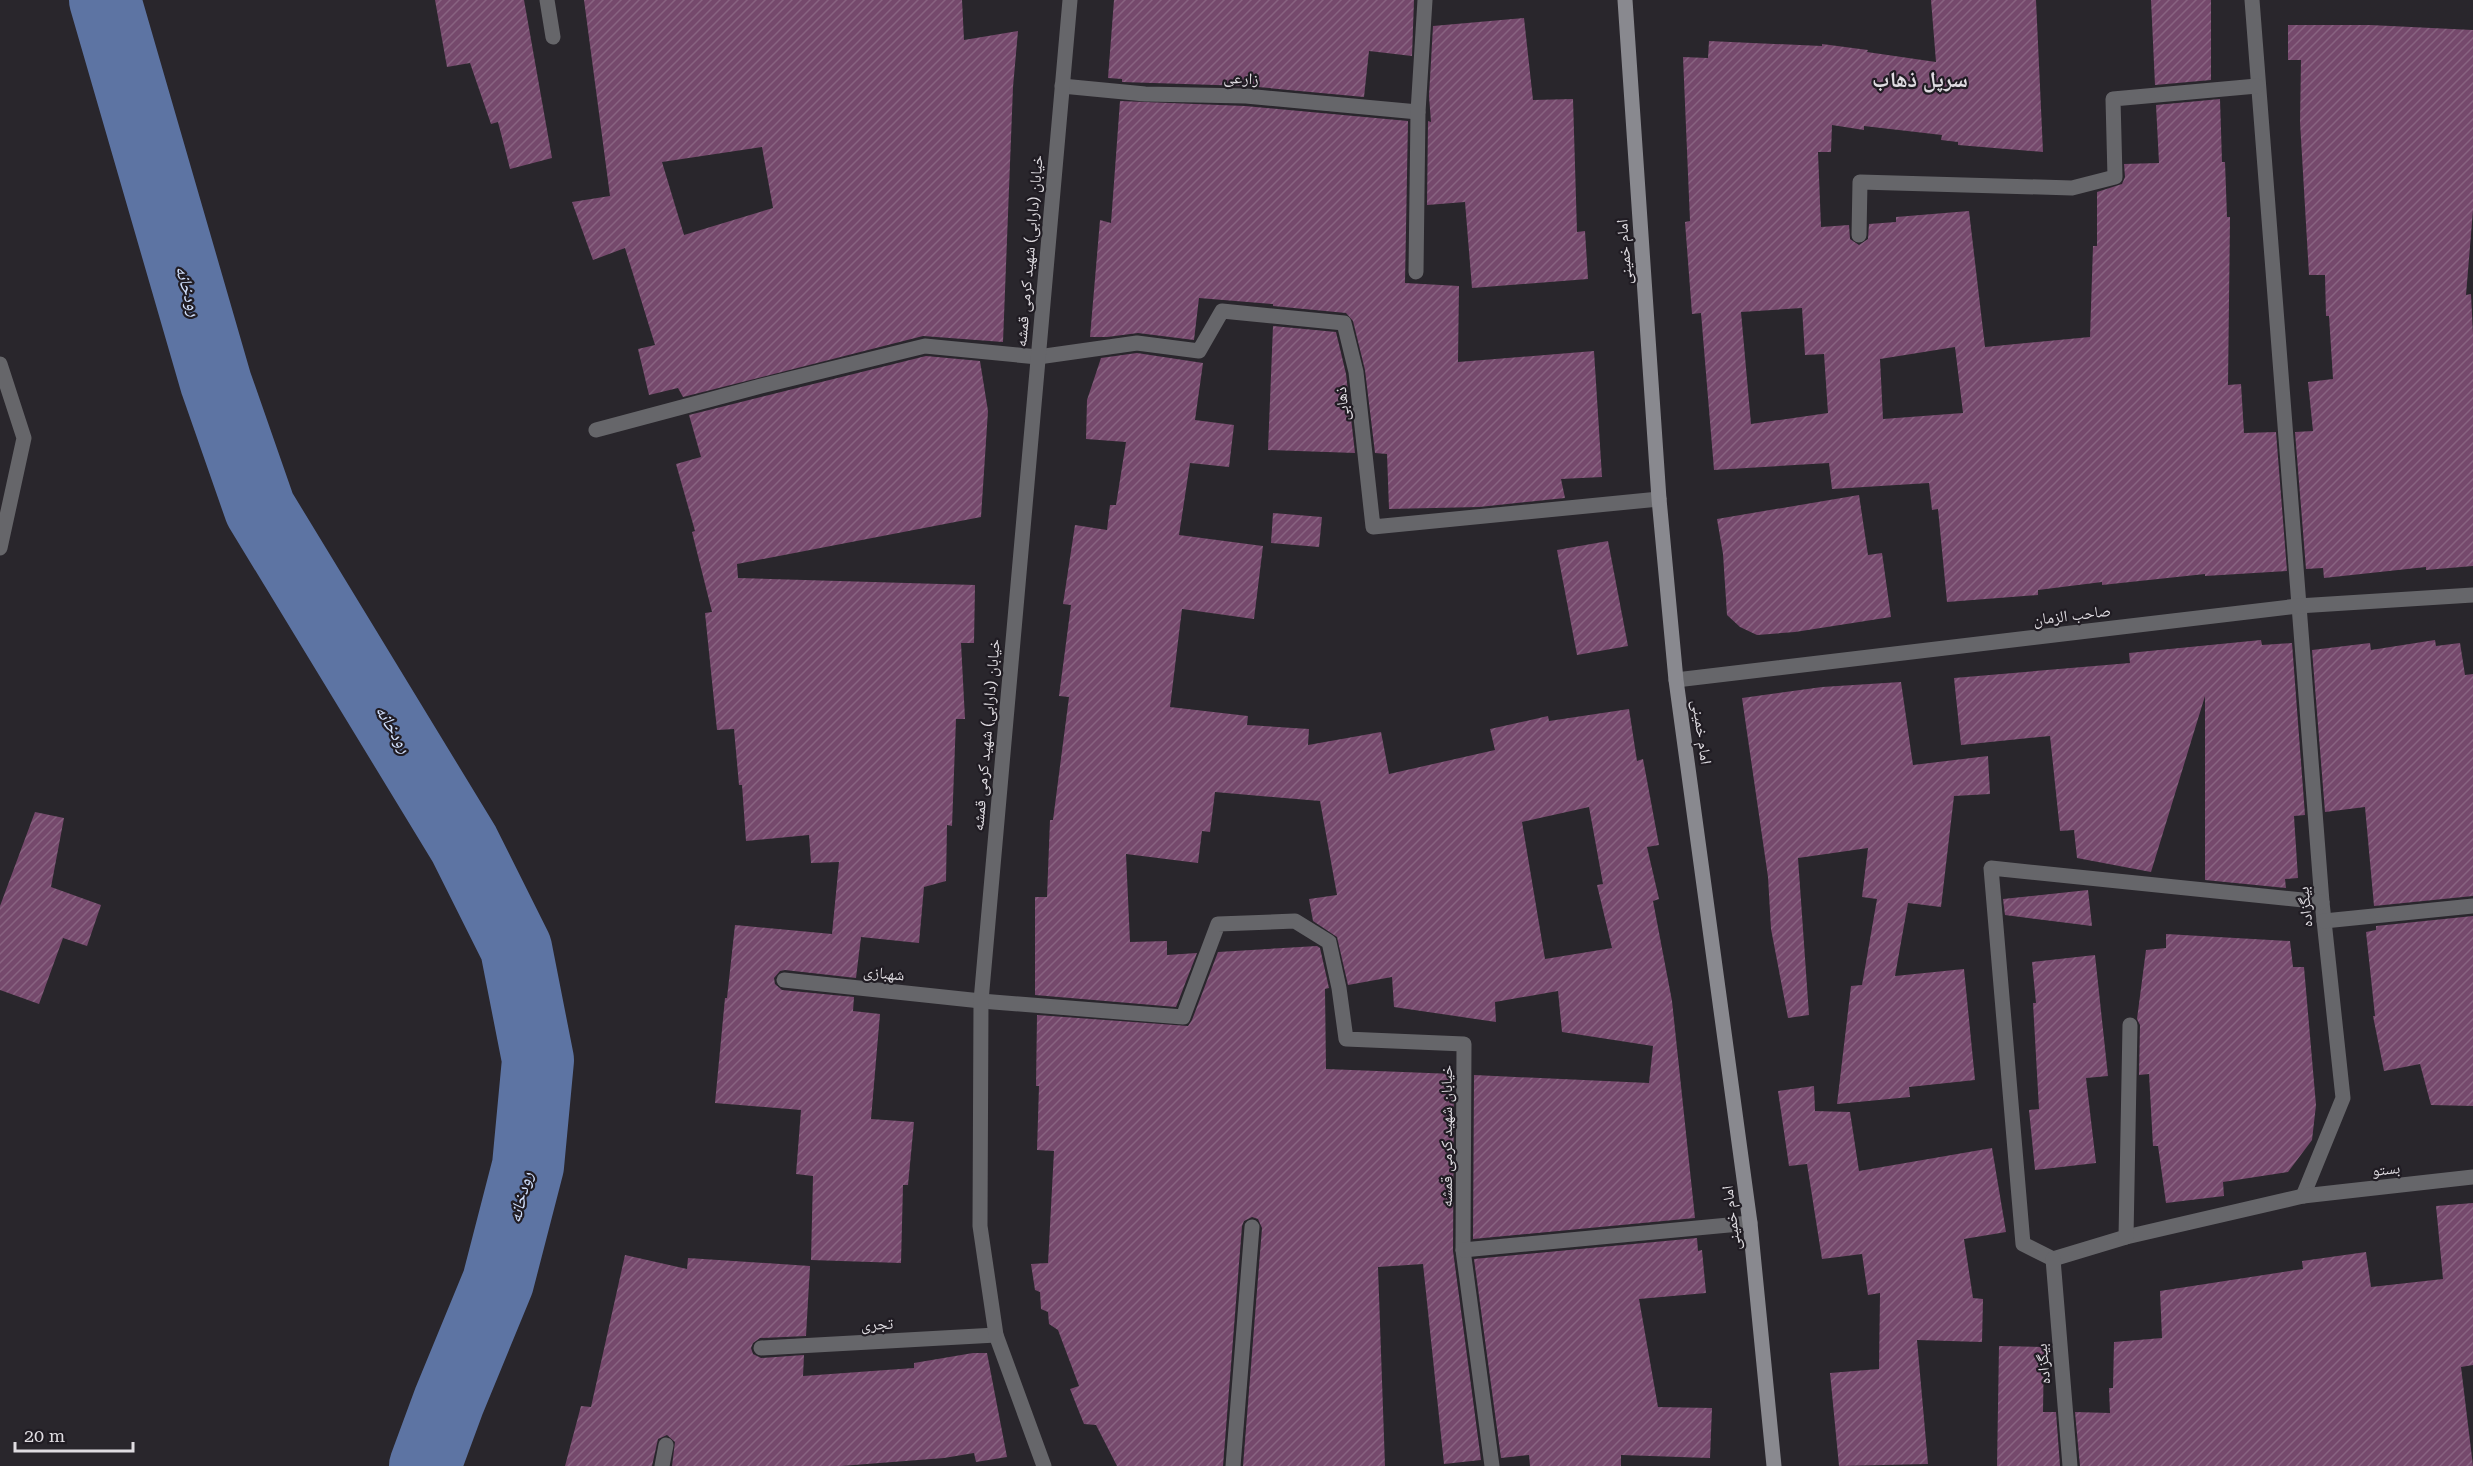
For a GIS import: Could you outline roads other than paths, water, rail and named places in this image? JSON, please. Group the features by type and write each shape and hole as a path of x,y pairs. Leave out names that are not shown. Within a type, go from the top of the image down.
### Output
{"main road":[{"name":"امام خمینی","path":"1625,0 1659,499 1676,680 1750,1223 1774,1466"}],"street":[{"path":"547,0 553,37"},
{"name":"خیابان (دارابی) شهید کرمی قمشه","path":"1044,1466 996,1335 980,1226 981,1001 1070,0"},
{"path":"1416,272 1418,112 1425,0"},
{"name":"بیگزاده","path":"2252,0 2322,902 2343,1098 2303,1196"},
{"name":"زارعی","path":"1062,86 1145,94 1246,96 1418,112"},
{"path":"1860,235 1860,182 2072,188 2115,177 2113,99 2257,86"},
{"name":"ذهابی","path":"1038,357 1137,343 1199,351 1222,311 1344,323 1356,372 1373,527 1659,499"},
{"path":"596,430 761,386 925,346 1038,357"},
{"path":"0,364 24,438 0,548"},
{"name":"صاحب الزمان","path":"1676,680 2298,606 2473,595"},
{"path":"2053,1259 2023,1244 1991,868 2322,902"},
{"path":"2324,921 2473,906"},
{"name":"خیابان شهید کرمی قمشه","path":"981,1001 1182,1017 1218,924 1295,921 1329,942 1346,1039 1464,1044 1463,1250 1492,1466"},
{"name":"شهبازی","path":"784,980 981,1001"},
{"path":"2126,1237 2130,1025"},
{"name":"بستو","path":"2053,1259 2126,1237 2303,1196 2473,1177"},
{"path":"1463,1250 1750,1223"},
{"path":"1233,1466 1252,1227"},
{"name":"بیگزاده","path":"2053,1259 2070,1466"},
{"name":"تجری","path":"761,1348 996,1335"},
{"path":"663,1466 666,1444"}],"waterway":[{"name":"رودخانه","path":"105,0 216,383 260,509 464,844 516,948 538,1060 528,1166 498,1282 425,1466"}],"district":[{"name":"سرپل ذهاب","path":"1920,79"}]}
